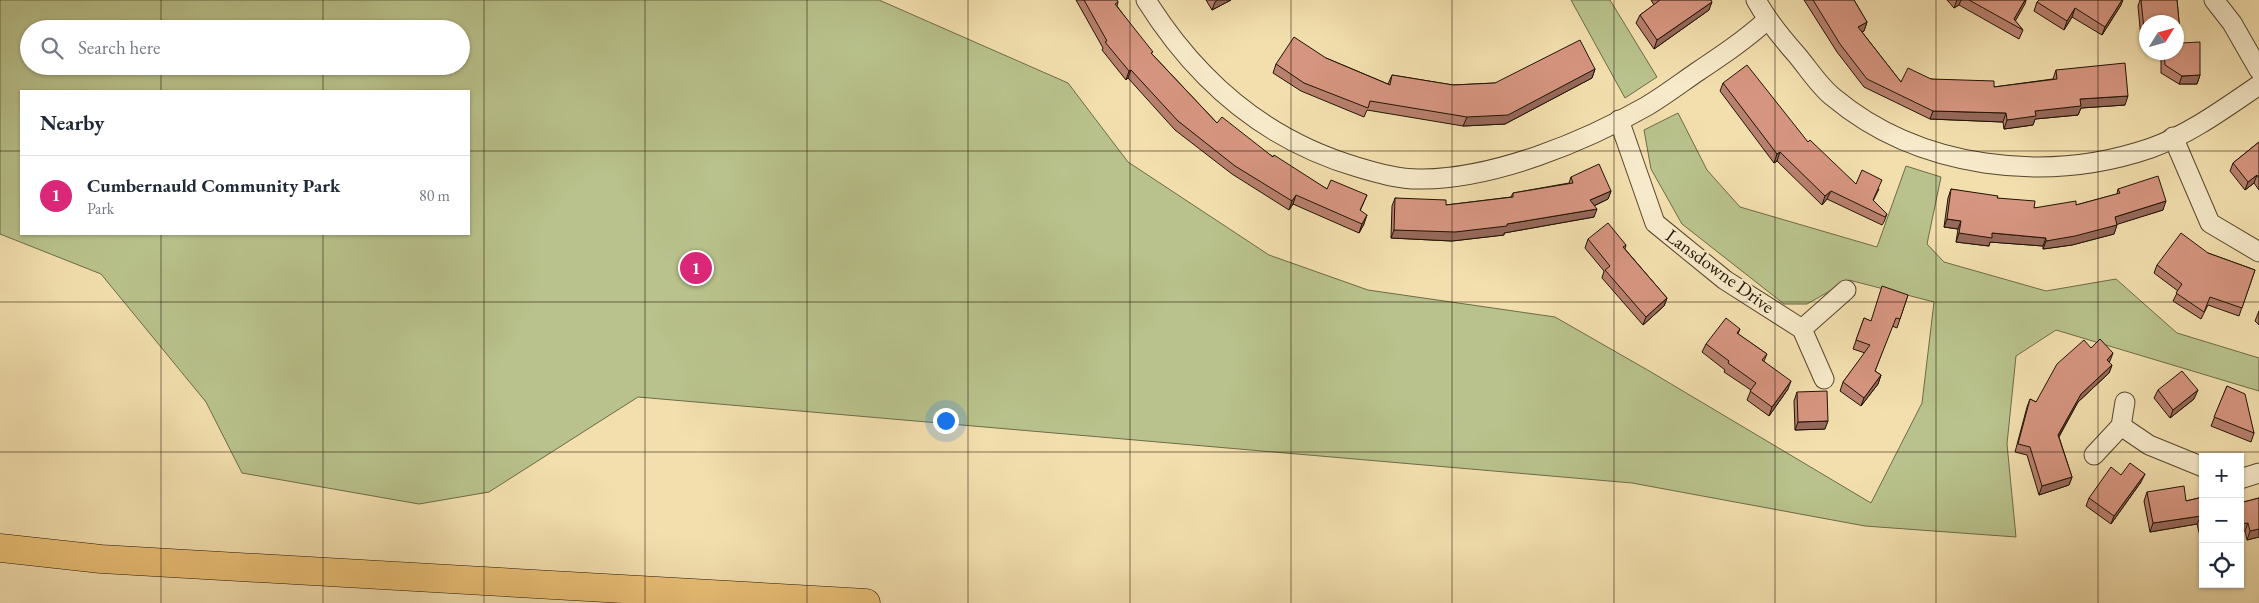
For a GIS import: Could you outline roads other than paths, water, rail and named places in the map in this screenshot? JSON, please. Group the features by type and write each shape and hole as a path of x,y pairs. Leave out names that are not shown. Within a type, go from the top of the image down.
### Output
{"highway":[{"path":"0,548 101,559 595,589 866,603"}],"street":[{"path":"1146,0 1190,62 1250,116 1298,144 1341,163 1376,173 1421,179 1453,177 1503,167 1538,156 1619,120 1648,106 1745,40 1766,20"},
{"path":"1756,0 1766,20 1832,96 1881,131 1918,146 1975,163 2055,167 2113,158 2152,147 2206,121 2259,85"},
{"path":"2214,0 2232,23 2259,70"},
{"name":"Lansdowne Drive","path":"1619,120 1655,223 1725,280 1802,329"},
{"path":"2172,137 2210,224 2259,252"},
{"path":"1824,380 1802,329 1846,290"},
{"path":"2094,455 2121,426 2125,402"},
{"path":"2121,426 2150,445 2199,465"},
{"path":"2244,478 2259,473"}],"place":[{"name":"Cumbernauld Community Park","path":"696,268"}]}
